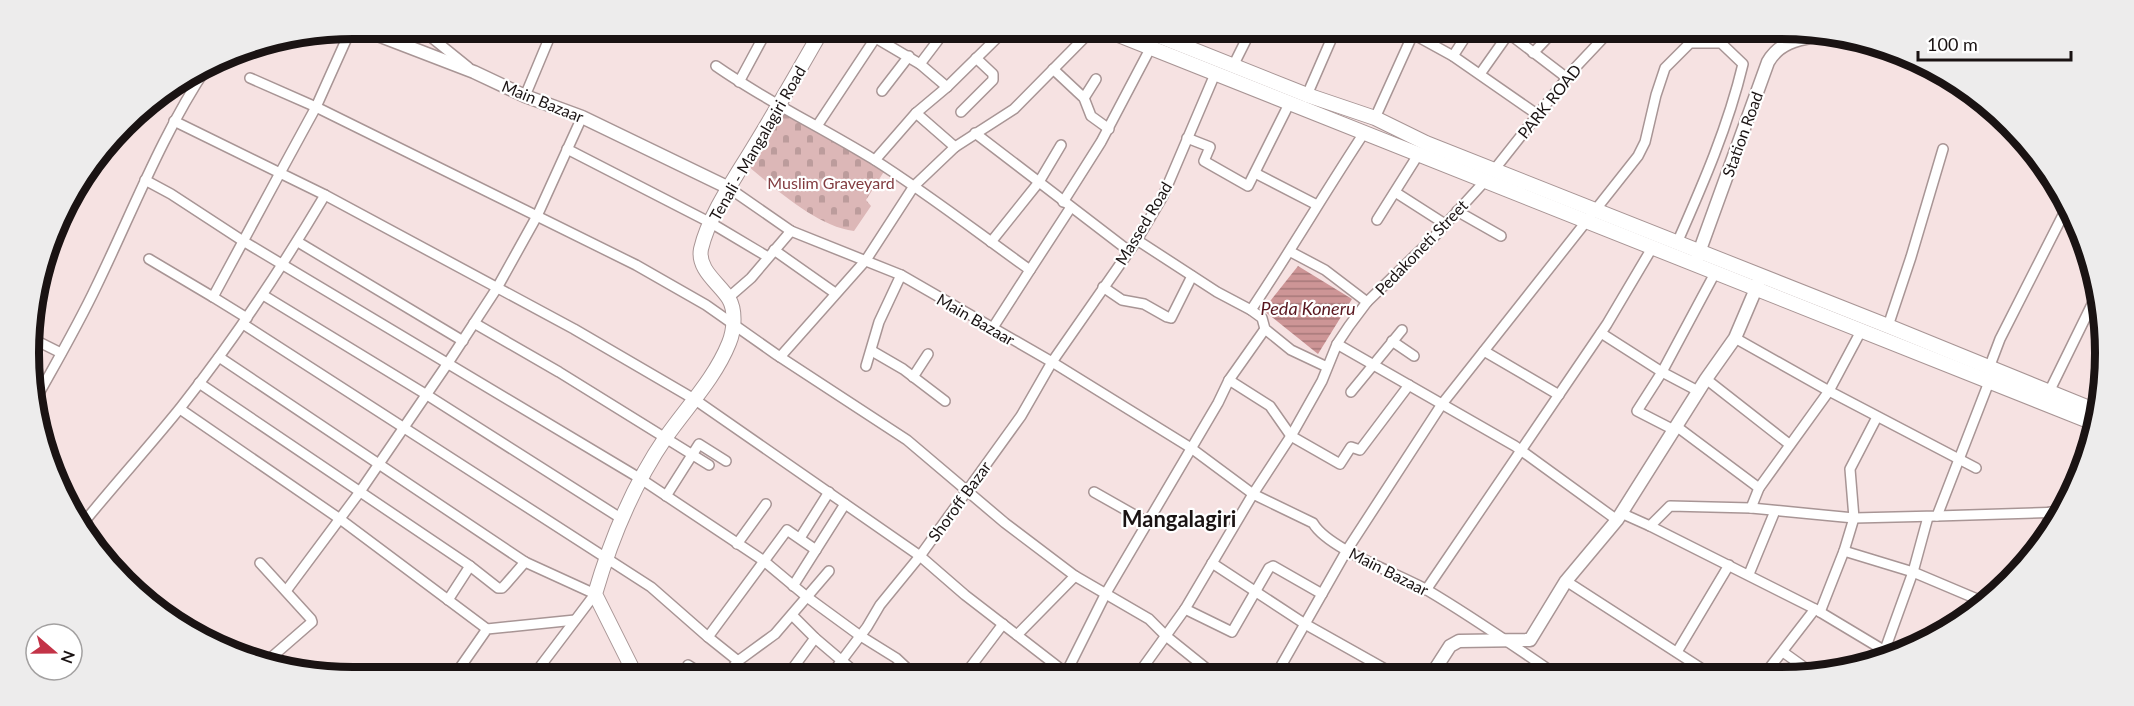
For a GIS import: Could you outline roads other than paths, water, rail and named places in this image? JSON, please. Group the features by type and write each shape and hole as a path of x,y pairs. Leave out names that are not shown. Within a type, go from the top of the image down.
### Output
{"main road":[{"name":"Tenali - Mangalagiri Road","path":"595,594 605,557 640,479 730,342 733,324 732,308 728,298 709,276 701,258 701,251 711,223 729,189 817,39"},
{"path":"1130,39 1418,155 1489,176 1591,216 1677,243 1715,273 1759,283 1888,326 2087,420"},
{"path":"1176,39 1233,66 1375,118 1489,176"},
{"path":"1591,216 1652,248 1697,258 1759,283 1861,331 1989,375 2049,392 2090,408"},
{"path":"595,594 632,667"}],"street":[{"path":"213,297 316,107 346,39"},
{"name":"Main Bazaar","path":"390,39 474,72 525,96 582,117 729,189 791,231 901,275 1052,362 1191,448 1253,494 1313,523 1318,532 1347,550 1426,590 1506,639 1544,667"},
{"path":"433,39 474,72"},
{"path":"525,96 549,39"},
{"path":"739,82 760,39"},
{"path":"818,126 875,39"},
{"path":"884,39 920,64 947,87"},
{"path":"920,64 939,39"},
{"path":"875,160 916,113 947,87 996,39"},
{"path":"780,357 866,260 914,186 956,147 1014,109 1083,39"},
{"path":"1233,66 1246,39"},
{"path":"1307,95 1331,39"},
{"path":"1375,118 1411,39"},
{"path":"1422,39 1453,56 1538,115"},
{"path":"1453,56 1464,39"},
{"path":"1480,74 1505,39"},
{"path":"1515,39 1567,78"},
{"path":"1533,53 1546,39"},
{"name":"PARK ROAD","path":"1489,176 1567,78 1602,39"},
{"name":"Station Road","path":"1697,258 1768,62 1772,55 1785,44 1801,40"},
{"path":"1281,667 1347,550 1442,404 1591,216 1641,149 1665,68 1690,44 1721,43 1743,64 1724,131 1677,243"},
{"path":"993,329 1067,205 1151,48"},
{"path":"882,91 909,56"},
{"path":"961,112 993,80 993,74 976,58"},
{"path":"716,66 739,82 875,160 1030,270"},
{"path":"1053,69 1084,98 1091,116 1109,129"},
{"name":"Massed Road","path":"1052,362 1137,240 1163,196 1215,74"},
{"path":"250,78 316,107 636,265 706,305 780,357 907,440 1005,523 1075,576 1149,619 1205,667"},
{"path":"41,389 95,289 174,121 199,80"},
{"path":"1084,98 1096,80"},
{"path":"1187,138 1209,147 1204,161 1248,186 1289,104"},
{"path":"916,113 956,147"},
{"path":"286,591 359,493 463,341 537,216 582,117"},
{"path":"174,121 325,195 574,329 694,399 920,556 1058,667"},
{"path":"975,133 1129,251"},
{"path":"1251,310 1291,252 1317,205 1364,134"},
{"path":"991,242 1039,182 1060,145"},
{"path":"567,149 771,253 835,293"},
{"path":"1888,326 1943,149"},
{"path":"1377,220 1418,155"},
{"path":"1254,172 1317,205"},
{"name":"Pedakoneti Street","path":"1291,252 1325,270 1367,302 1489,176"},
{"path":"145,180 640,479 764,561 859,636 896,658 906,667"},
{"path":"1395,192 1445,224"},
{"path":"86,518 180,409 219,357 284,264 325,195"},
{"path":"1457,211 1500,236"},
{"path":"1888,648 1933,516 1958,460 2014,311 2063,214"},
{"path":"728,298 751,278 791,231"},
{"path":"1137,240 1217,292 1251,310 1262,318 1265,329 1292,350 1327,367"},
{"path":"298,242 463,341"},
{"path":"1426,590 1601,333 1652,248"},
{"path":"149,259 213,297 404,429 651,587 708,638 738,661"},
{"path":"1715,273 1662,372 1637,411 1675,428 1759,488"},
{"path":"866,366 879,322 901,275"},
{"path":"1103,287 1122,300 1144,304 1171,318 1192,276"},
{"path":"1436,667 1450,646 1455,643 1506,639 1530,640 1566,581 1619,517 1706,379 1735,338 1759,283"},
{"path":"263,295 427,395 622,519"},
{"path":"1143,667 1185,609 1253,494 1291,436 1322,381 1337,344 1367,302"},
{"path":"2049,392 2091,306"},
{"path":"474,323 710,465"},
{"path":"1069,667 1106,593 1218,403 1229,380 1265,329"},
{"path":"1351,392 1402,330"},
{"path":"1751,508 1759,488 1829,391 1861,331"},
{"path":"1601,333 1698,392"},
{"path":"1735,338 1877,417 1976,468"},
{"path":"1392,341 1414,356"},
{"path":"40,342 61,352"},
{"path":"1337,344 1521,451 1619,517 1650,526 1749,574 1817,611 1880,650"},
{"path":"872,351 945,401"},
{"path":"1484,351 1559,396"},
{"path":"913,377 928,354"},
{"path":"219,357 525,561 595,594 540,667"},
{"name":"Shoroff Bazar","path":"837,667 1021,416 1052,362"},
{"path":"1706,379 1789,444"},
{"path":"1229,380 1270,406 1291,436 1340,464 1351,447 1360,450 1409,385"},
{"path":"199,383 502,588 525,561"},
{"path":"180,409 340,519 487,629 575,620"},
{"path":"1771,667 1817,611 1844,551 1854,518 1850,470 1877,417"},
{"path":"666,496 699,444 726,461"},
{"path":"800,538 829,492"},
{"path":"1095,492 1147,522"},
{"path":"737,544 766,504"},
{"path":"793,586 845,504"},
{"path":"1650,526 1670,506 1751,508 1854,518 2050,512 2049,516"},
{"path":"1749,574 1775,511"},
{"path":"708,638 787,530 816,550"},
{"path":"1844,551 1913,572 1976,599"},
{"path":"260,563 312,622 273,656"},
{"path":"1212,563 1305,624 1382,667"},
{"path":"1677,652 1729,565"},
{"path":"448,600 470,566"},
{"path":"1185,609 1232,632 1236,629 1269,568 1273,566 1322,594"},
{"path":"733,667 775,634 829,571"},
{"path":"1017,635 1075,576"},
{"path":"1566,581 1700,667"},
{"path":"792,615 814,638 848,667"},
{"path":"971,667 1003,624"},
{"path":"460,667 487,629"},
{"path":"794,667 814,638"},
{"path":"1783,652 1802,666"}],"water":[{"name":"Peda Koneru","path":"1298,266 1352,299 1318,354 1263,310"}],"district":[{"name":"Mangalagiri","path":"1179,518"}],"park label":[{"name":"Muslim Graveyard","path":"831,182"}]}
